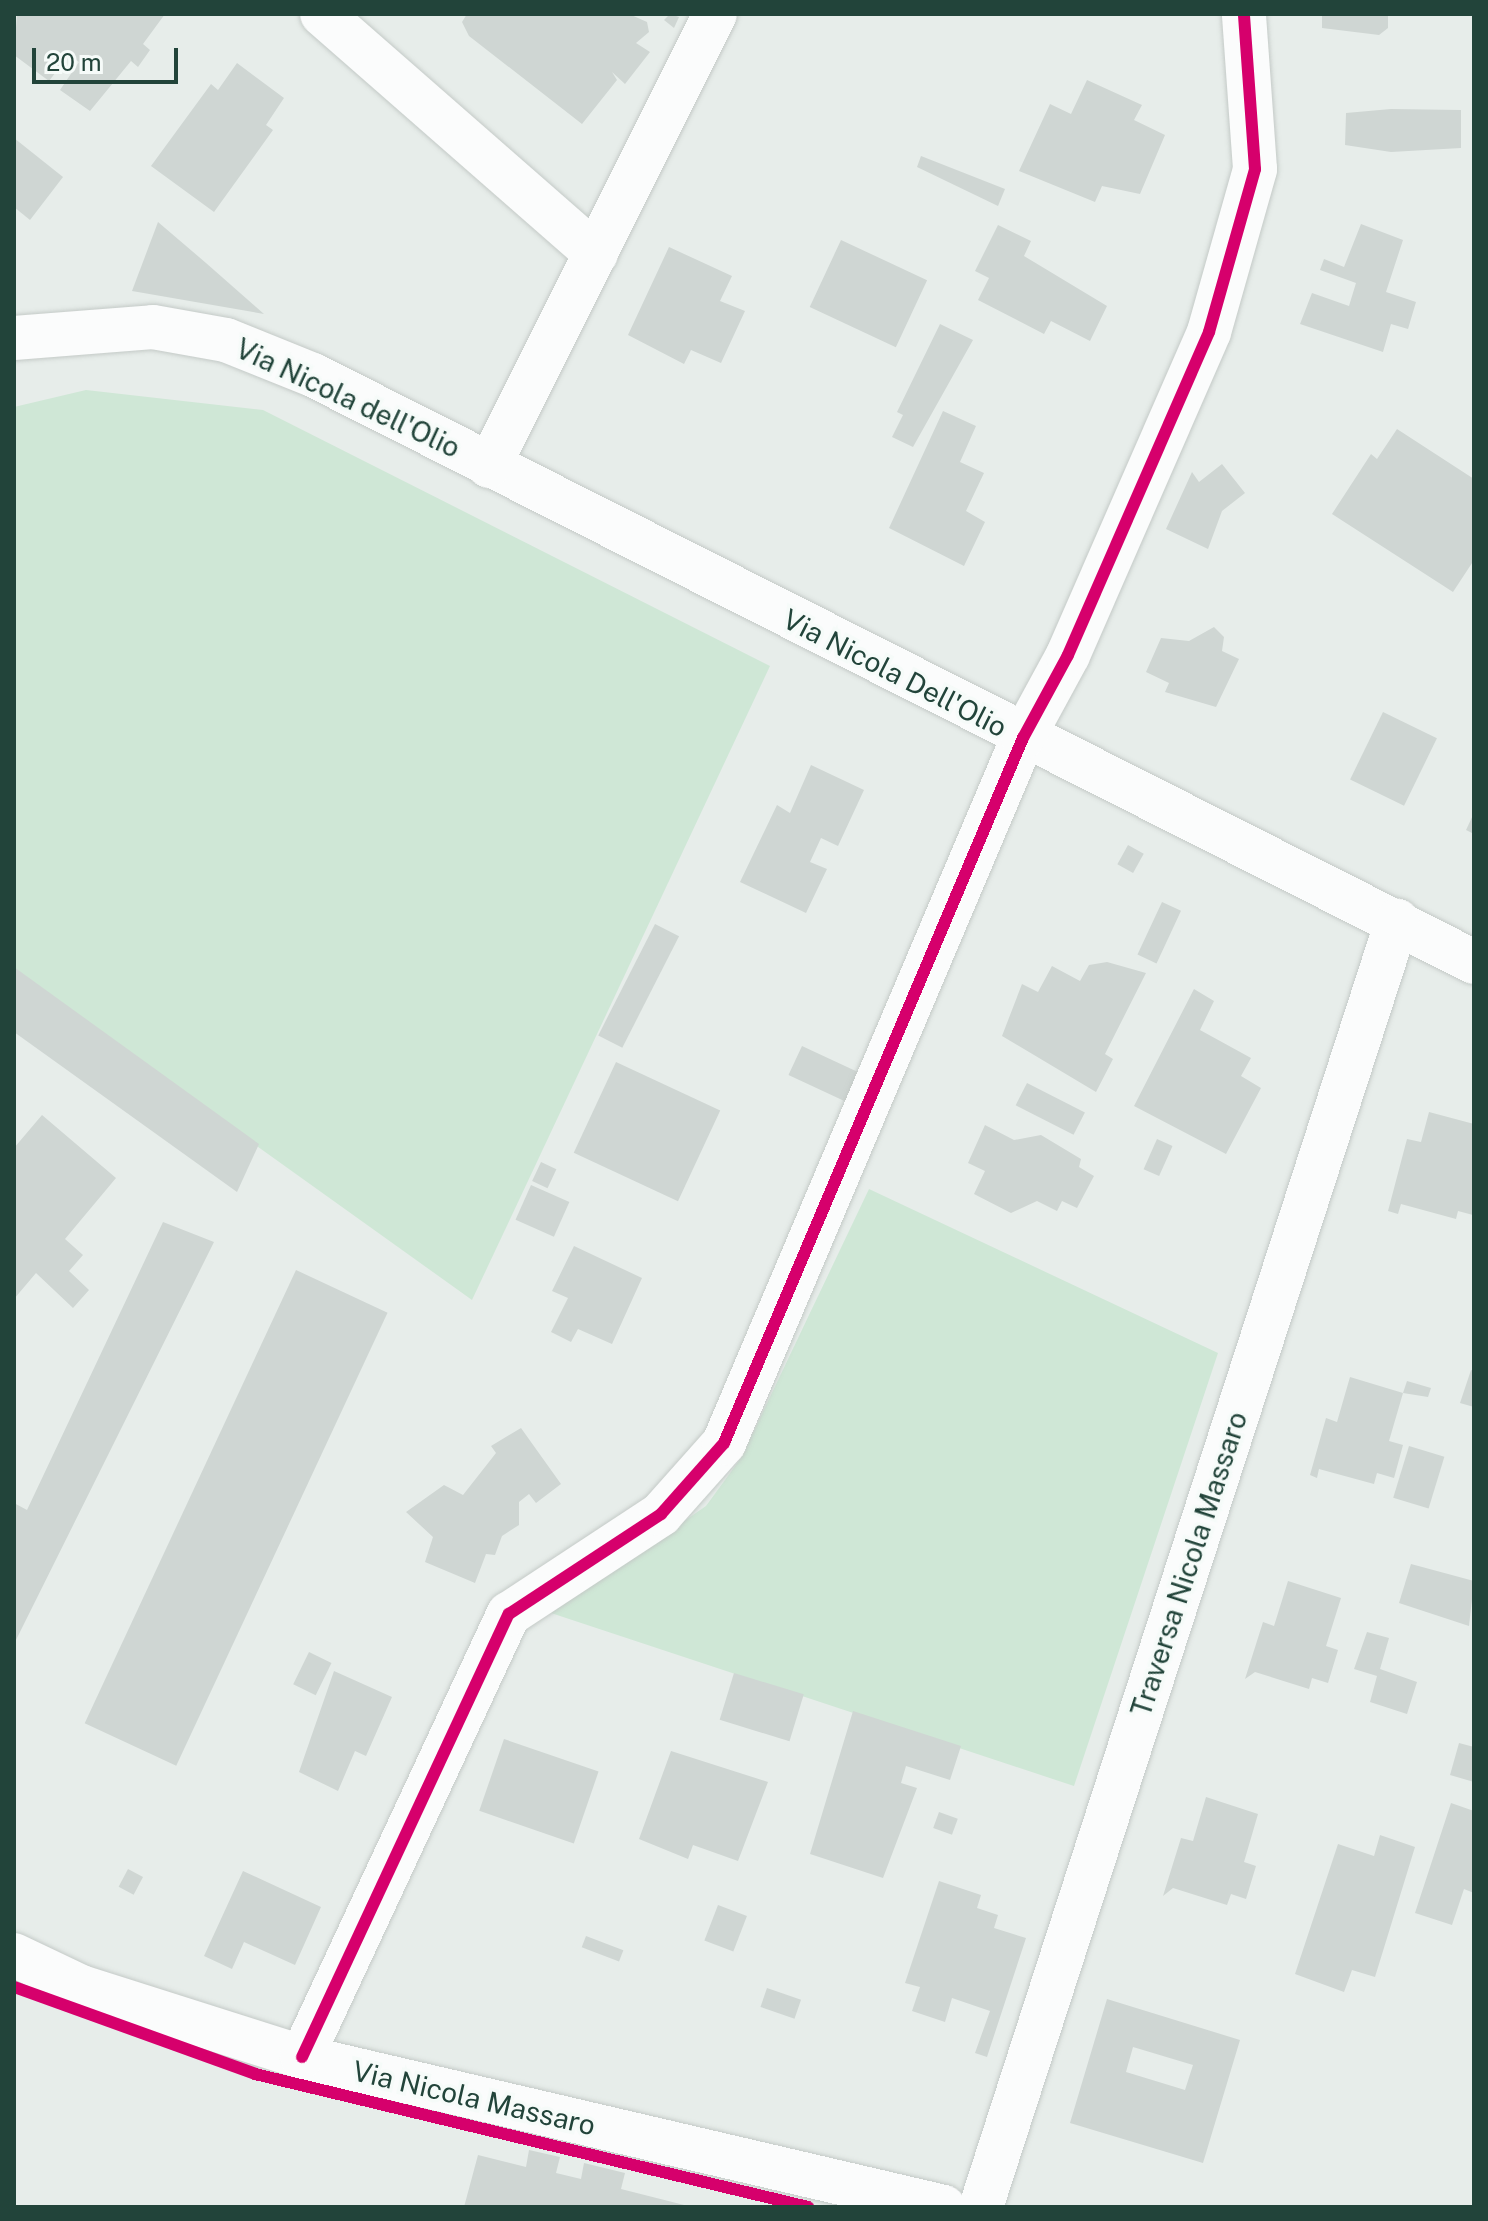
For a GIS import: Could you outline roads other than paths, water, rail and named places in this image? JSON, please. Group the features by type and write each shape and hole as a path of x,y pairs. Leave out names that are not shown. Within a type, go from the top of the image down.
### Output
{"street":[{"path":"322,14 596,254"},
{"path":"489,466 715,14"},
{"path":"302,2057 509,1614 661,1514 724,1443 1023,738 1068,655 1209,332 1255,169 1244,14"},
{"name":"Via Nicola dell'Olio","path":"20,330 153,327 226,340 313,375 489,466"},
{"name":"Via Nicola Dell'Olio","path":"489,466 1023,738 1397,921 1474,962"},
{"name":"Traversa Nicola Massaro","path":"981,2207 1397,921"},
{"name":"Via Nicola Massaro","path":"14,1955 81,1987 302,2057 944,2207"}]}
